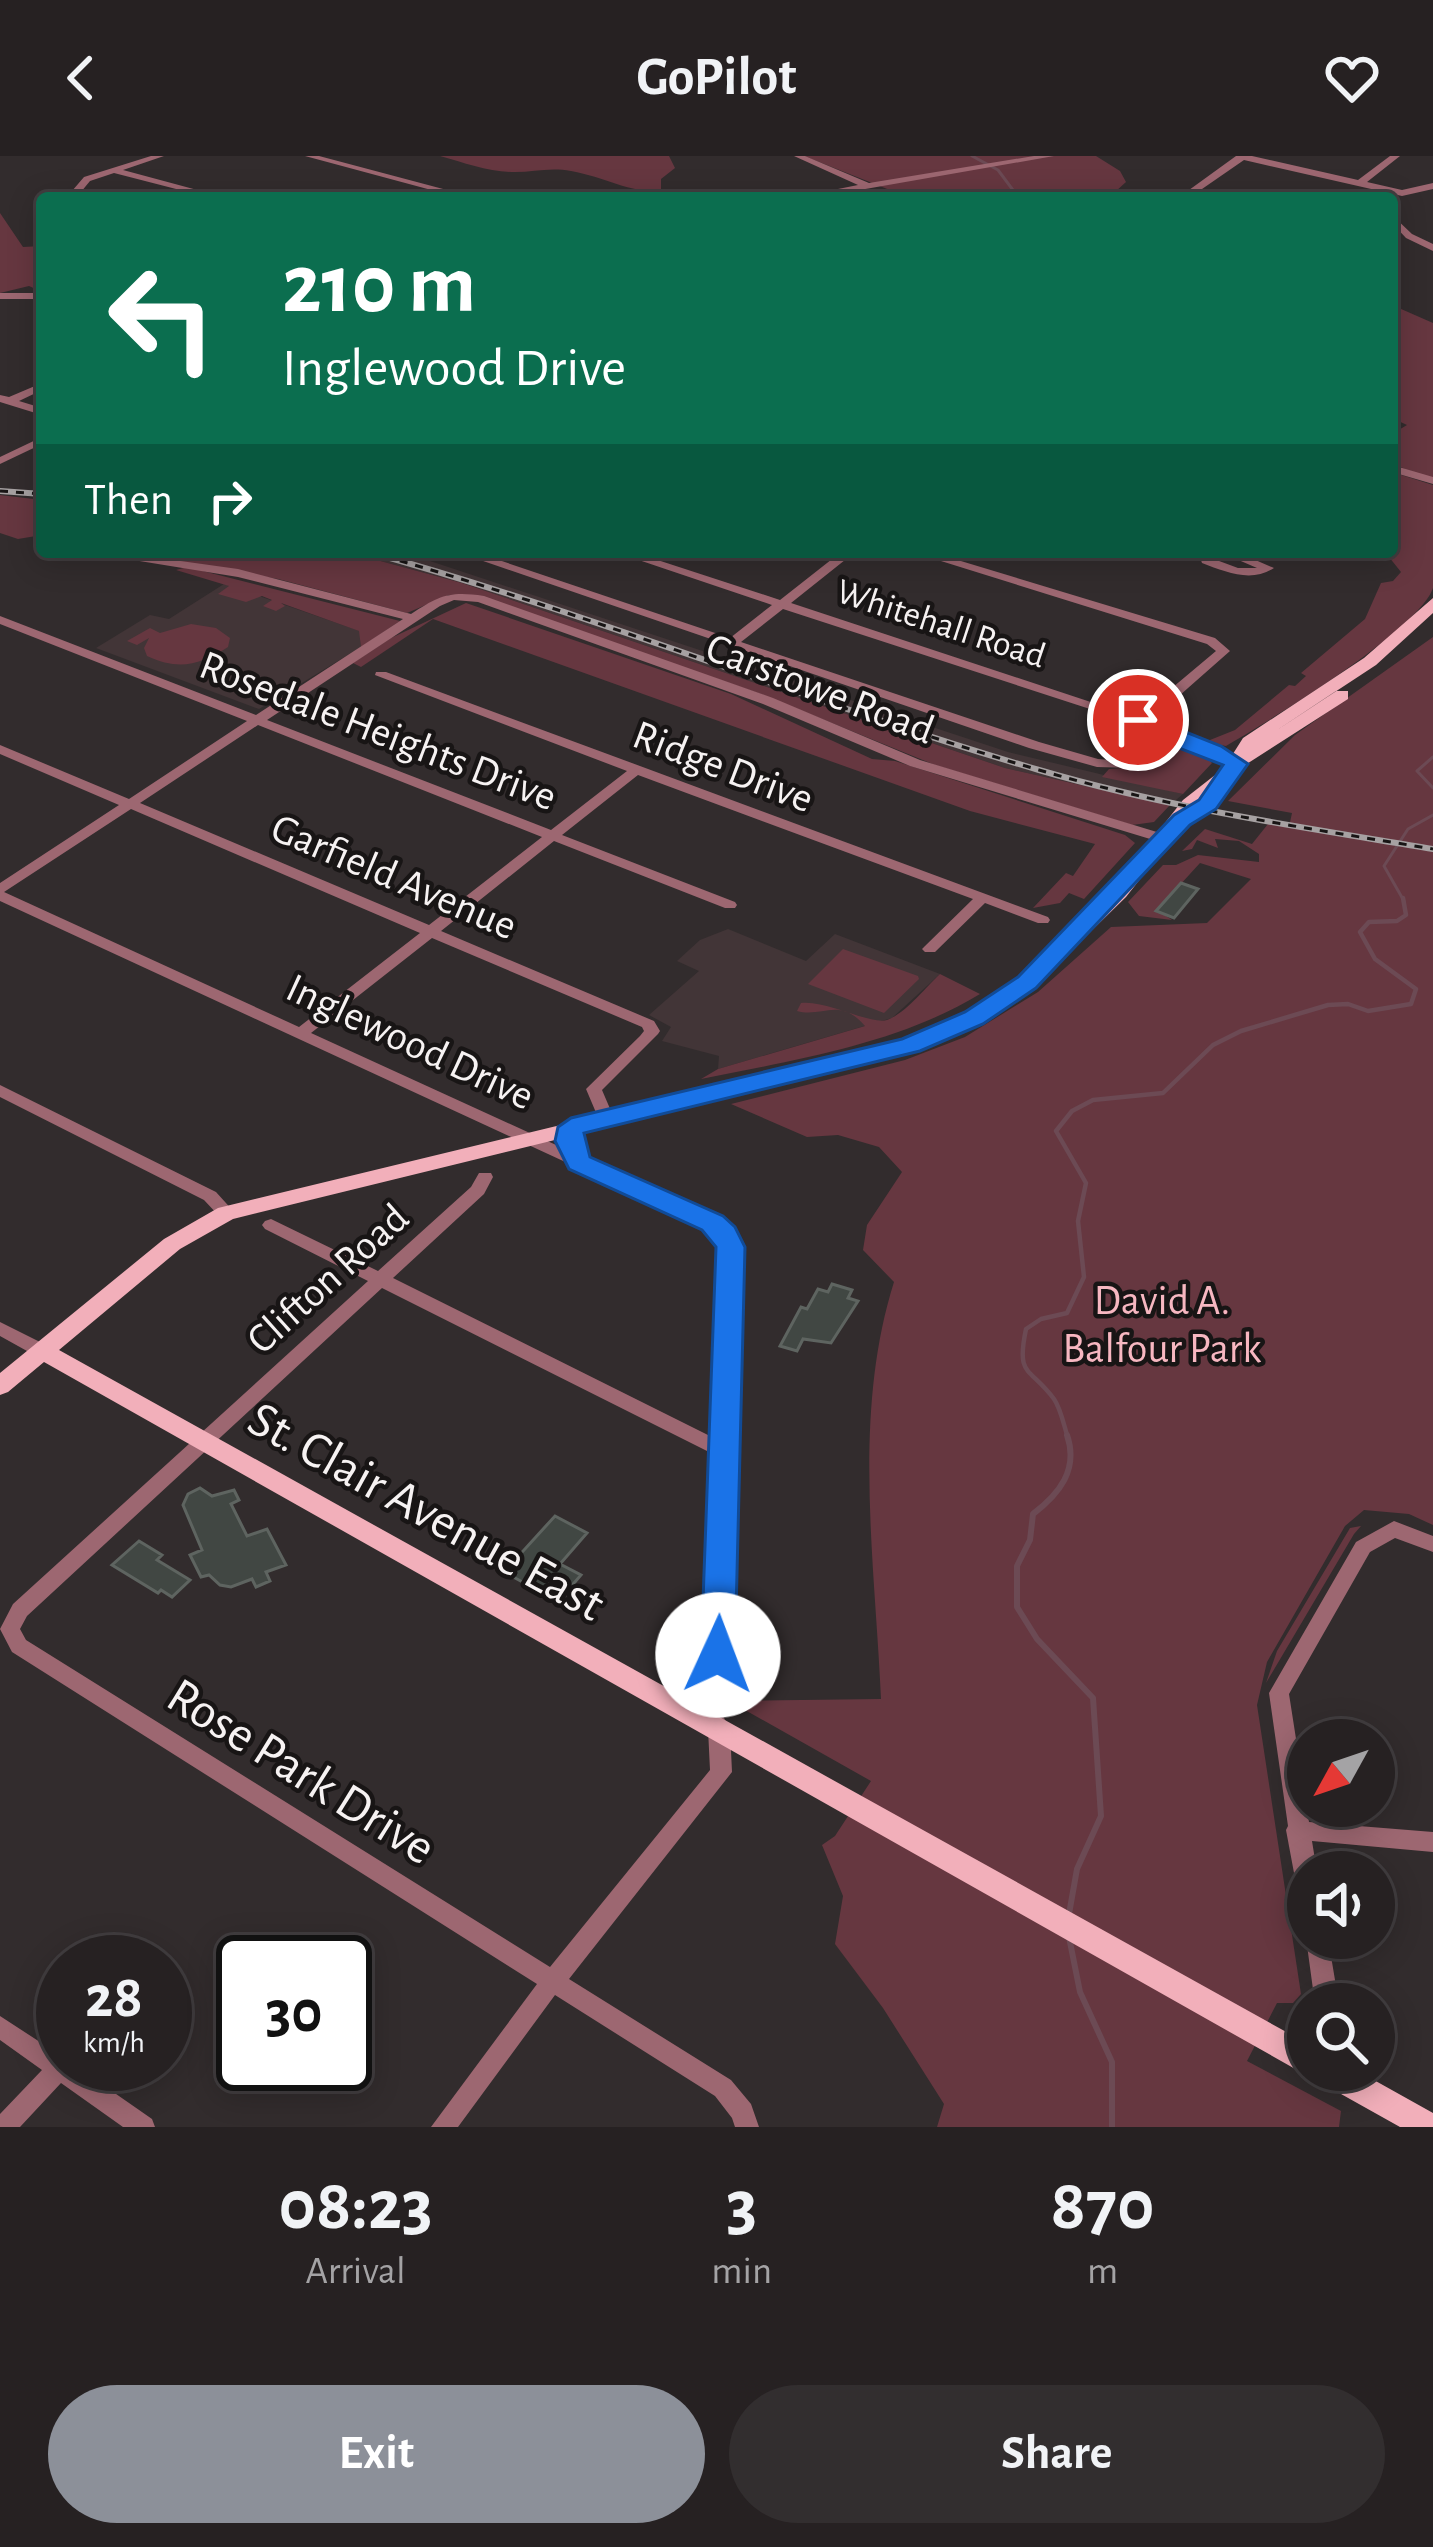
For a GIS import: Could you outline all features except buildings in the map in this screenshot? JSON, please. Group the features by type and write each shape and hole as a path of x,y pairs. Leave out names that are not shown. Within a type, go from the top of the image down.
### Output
{"main road":[{"path":"1237,764 1249,742 1385,650 1416,625 1433,603"},
{"path":"0,1386 172,1244 226,1214 910,1045 974,1018 1027,983 1182,820 1198,814 1237,764 1377,670 1433,625"},
{"path":"571,1127 569,1141 579,1163"},
{"name":"St. Clair Avenue East","path":"42,1351 1287,2049"},
{"path":"1365,2091 1429,2127"}],"street":[{"path":"75,192 81,183 111,170 160,156"},
{"path":"309,156 449,192"},
{"path":"798,156 868,186"},
{"path":"833,192 1050,156"},
{"path":"1191,192 1241,156 1386,192"},
{"path":"1360,183 1396,156"},
{"path":"111,170 198,192"},
{"path":"1398,196 1433,187"},
{"path":"1398,224 1433,248"},
{"path":"1398,237 1409,236"},
{"path":"0,296 36,296"},
{"path":"5,399 36,388"},
{"path":"5,399 36,410"},
{"path":"0,461 36,443"},
{"path":"1398,470 1433,482"},
{"path":"147,558 238,572 412,618"},
{"path":"482,558 1108,766 1127,765 1166,701 1217,659 1223,648 937,558"},
{"path":"495,562 501,558"},
{"name":"Whitehall Road","path":"640,558 1138,720 1237,764"},
{"path":"731,643 841,558"},
{"path":"1206,558 1237,571 1257,573 1268,568 1242,558"},
{"name":"Carstowe Road","path":"412,618 453,596 480,599 640,655 915,763 1165,839"},
{"path":"0,892 412,618"},
{"name":"Rosedale Heights Drive","path":"0,620 730,905"},
{"name":"Ridge Drive","path":"381,675 1043,920"},
{"name":"Garfield Avenue","path":"0,748 648,1024 652,1031 646,1039 595,1089 606,1118"},
{"path":"301,1033 636,770"},
{"name":"Inglewood Drive","path":"0,892 712,1223 725,1234 730,1247 721,1450 720,1639 712,1668 697,1686 718,1729 721,1772 551,1983 443,2127"},
{"path":"930,949 982,898"},
{"path":"0,1090 210,1196 226,1214"},
{"name":"Clifton Road","path":"10,1629 20,1610 382,1280 478,1190 485,1177"},
{"path":"271,1225 721,1450"},
{"name":"St. Clair Avenue East","path":"0,1328 42,1351"},
{"path":"1301,1851 1279,1694 1363,1547 1394,1529 1433,1544"},
{"name":"Rose Park Drive","path":"10,1629 19,1646 723,2089 743,2112 748,2127"},
{"path":"1297,1830 1433,1842"},
{"path":"0,2027 36,2053"},
{"path":"4,2127 38,2091"},
{"path":"90,2091 143,2127"}],"shaded area":[{"path":"369,558 421,558 1008,752 1183,794 1170,805 1005,768 462,583"},
{"path":"224,584 360,631 361,647 259,709 96,648 150,615 169,619"},
{"path":"728,929 806,961 835,934 940,974 892,1018 718,1069 719,1056 662,1041 671,1027 649,1015 699,971 677,961 700,940"}],"green space":[{"path":"440,156 669,156 675,168 661,179 661,192 571,171 505,172"},
{"path":"804,156 1096,156 1120,171 1126,182 1115,192 895,192"},
{"path":"0,213 23,247 36,246 36,289 29,286 0,293"},
{"path":"1398,308 1433,323 1433,479 1398,468 1405,469 1398,466 1398,430 1407,425 1398,421"},
{"path":"1398,474 1433,485 1433,588 1422,606 1373,650 1275,717 1226,746 1205,742 1235,730 1289,685 1295,686 1306,676 1301,673 1365,619 1381,583 1393,581 1401,572 1390,558 1398,558"},
{"path":"0,495 36,499 36,536 18,539 0,533"},
{"path":"159,558 369,558 462,583 1005,768 1170,805 1154,822 1132,825 935,765 761,694 480,597 449,595 407,613 278,579"},
{"path":"187,567 400,621 361,647 359,631 281,603 285,606 276,611 263,606 272,600 262,596 246,602 218,594 229,586 176,570"},
{"path":"466,603 731,694 872,759 895,761 1125,835 1135,843 1084,899 1069,893 1060,903 1033,908 1066,873 1073,876 1095,844 970,811 433,619 361,667 353,663 391,638"},
{"path":"191,624 216,628 230,638 228,647 199,662 179,664 147,656 144,648 149,638 137,645 127,641 150,628 160,633"},
{"name":"David A. Balfour Park","path":"1433,637 1433,1525 1409,1514 1364,1510 1345,1526 1267,1662 1257,1705 1287,1902 1287,1959 1296,1959 1299,1983 1287,1983 1287,2003 1277,2003 1247,2061 1287,2082 1287,2091 1303,2091 1341,2111 1339,2127 937,2127 944,2104 883,2008 835,1944 843,1896 822,1845 835,1836 871,1781 729,1701 881,1699 870,1436 881,1332 894,1282 863,1250 867,1225 902,1172 879,1147 838,1135 807,1137 731,1104 905,1060 965,1037 1038,992 1111,927 1207,923 1251,879 1200,863 1157,910 1172,920 1139,916 1128,902 1163,865 1198,855 1259,862 1259,854 1239,841 1215,839 1218,848 1197,840 1192,849 1182,851 1205,829 1252,844 1268,824 1289,827 1292,813 1228,801 1295,735"},
{"path":"1160,741 1203,754 1212,763 1183,794 1102,777 1109,769 1135,767"},
{"path":"843,949 919,979 884,1013 808,984"},
{"path":"940,974 980,994 880,1038 701,1079 718,1069 865,1026 848,1012 887,1020"},
{"path":"801,1003 811,1003 844,1011 797,1011"},
{"path":"1361,1526 1266,1683 1277,1651 1350,1528"}],"waterway":[{"path":"972,156 998,170 1014,192"},
{"path":"1433,757 1417,771 1433,788"},
{"path":"1403,900 1384,866 1408,829 1433,815"},
{"path":"1067,1435 1056,1403 1027,1370 1023,1356 1026,1329 1041,1319 1067,1313 1084,1277 1078,1221 1086,1183 1056,1131 1072,1111 1093,1100 1163,1093 1213,1045 1241,1031 1328,1005 1348,1004 1368,1011 1411,1004 1416,989 1375,959 1360,932 1369,922 1397,921 1406,915 1403,900"},
{"path":"1067,1435 1068,1470 1051,1498 1033,1514 1030,1540 1017,1566 1017,1607 1037,1639 1093,1698 1101,1816 1077,1869 1069,1914"},
{"path":"1069,1937 1080,1992 1112,2062 1112,2127"}],"railway":[{"path":"0,491 36,494"},
{"path":"389,558 1039,770 1186,806 1433,849"}],"route":[{"path":"718,1655 730,1247 725,1234 712,1223 579,1163 569,1141 571,1127 910,1045 974,1018 1027,983 1182,820 1208,804 1217,785 1237,764 1138,720"}]}
